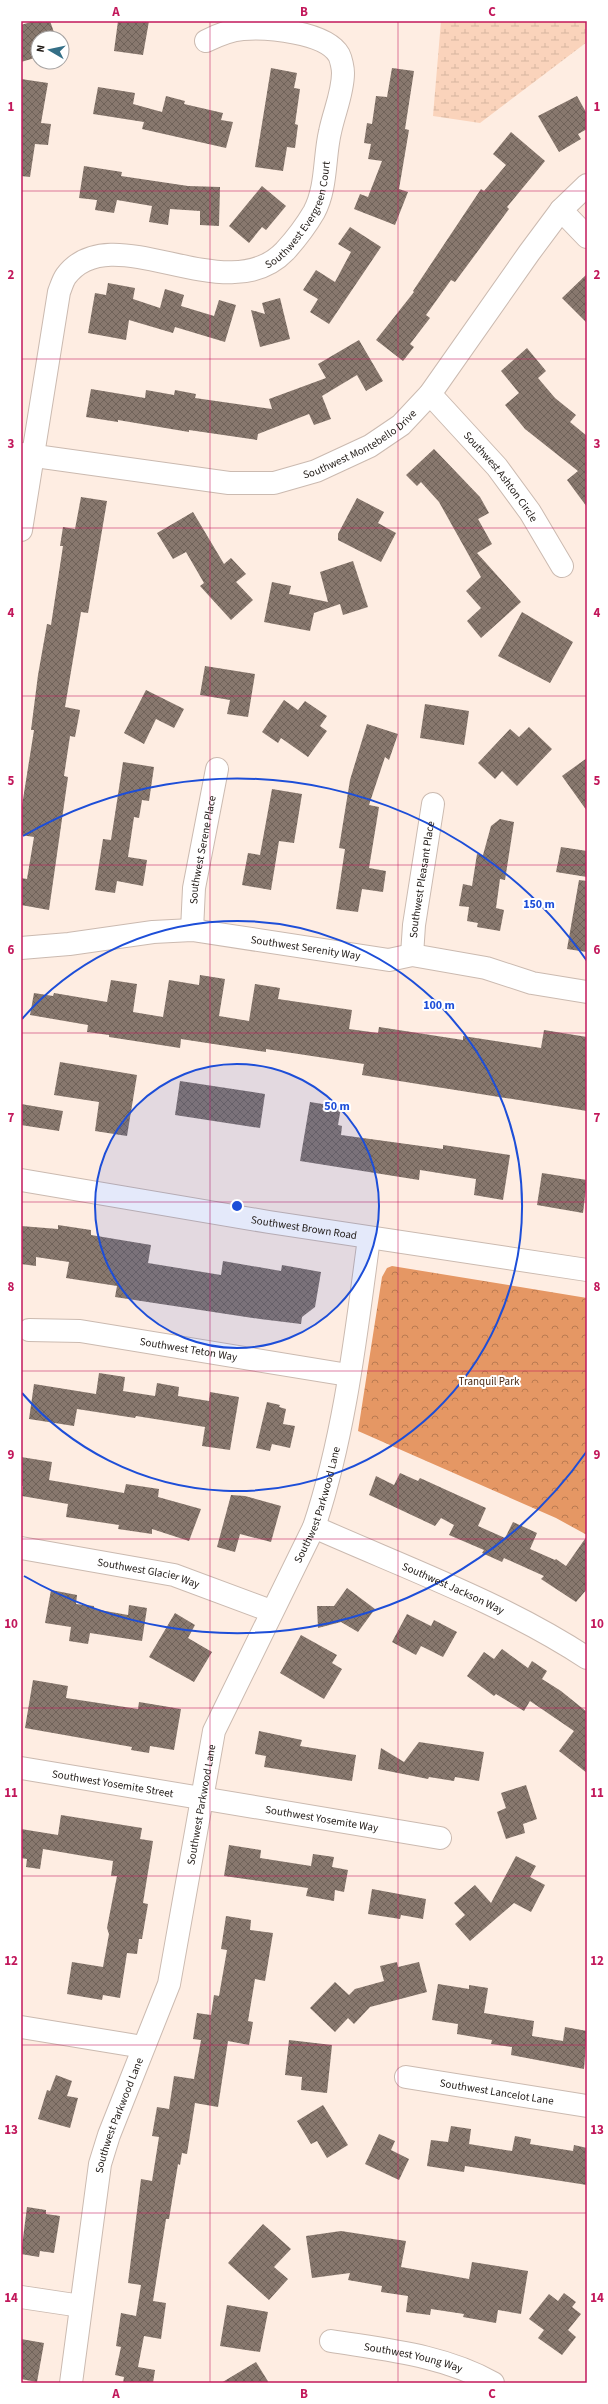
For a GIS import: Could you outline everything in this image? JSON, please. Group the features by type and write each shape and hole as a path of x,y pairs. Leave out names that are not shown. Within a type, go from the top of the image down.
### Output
{"street":[{"name":"Southwest Evergreen Court","path":"21,530 27,455 59,292 66,276 82,262 103,254 126,255 215,272 237,273 257,270 273,262 286,251 314,211 323,182 329,132 344,71 339,55 323,41 303,34 264,29 243,29 228,32 206,41"},
{"name":"Southwest Montebello Drive","path":"27,455 229,483 274,483 316,472 370,446 401,425 430,394 561,210 587,185"},
{"path":"561,210 587,237"},
{"name":"Southwest Ashton Circle","path":"430,394 497,467 530,512 562,566"},
{"name":"Southwest Serene Place","path":"192,930 194,888 217,769"},
{"name":"Southwest Pleasant Place","path":"412,955 414,925 433,804"},
{"name":"Southwest Serenity Way","path":"21,948 69,944 153,932 192,930 390,960 412,955 486,968 532,983 587,992"},
{"name":"Southwest Brown Road","path":"21,1180 369,1238 587,1270"},
{"name":"Southwest Parkwood Lane","path":"71,2383 100,2164 109,2135 169,1984 204,1797 214,1732 271,1611 314,1527 334,1459 369,1238"},
{"name":"Southwest Teton Way","path":"29,1330 80,1331 348,1375"},
{"name":"Southwest Jackson Way","path":"314,1527 513,1615 552,1635 587,1658"},
{"name":"Southwest Glacier Way","path":"21,1548 174,1575 271,1611"},
{"name":"Southwest Yosemite Street","path":"21,1768 204,1797"},
{"name":"Southwest Yosemite Way","path":"204,1797 440,1838"},
{"path":"21,2027 143,2047"},
{"name":"Southwest Lancelot Lane","path":"406,2077 587,2106"},
{"path":"21,2297 82,2306"},
{"name":"Southwest Young Way","path":"330,2341 427,2356 469,2370 493,2383"}],"green space":[{"path":"441,21 587,21 587,42 480,123 433,116"},
{"name":"Tranquil Park","path":"392,1266 587,1298 587,1535 556,1518 358,1431 382,1277 387,1268"}],"building":[{"path":"34,21 50,21 53,30 30,30 30,59 21,62 21,25"},
{"path":"118,21 149,21 143,55 114,51"},
{"path":"271,68 297,73 294,88 300,89 295,124 298,125 295,148 287,147 283,171 255,167"},
{"path":"392,68 414,71 405,129 409,130 399,189 408,192 395,225 354,209 360,194 368,197 382,161 368,159 371,144 364,143 367,123 372,124 376,96 387,97"},
{"path":"21,79 48,83 41,123 51,124 48,145 35,144 30,177 21,176"},
{"path":"98,87 135,93 133,104 162,112 166,96 185,101 184,104 223,113 221,120 233,122 226,148 142,129 144,122 93,114"},
{"path":"577,96 587,114 587,129 578,134 581,139 559,152 538,116"},
{"path":"511,132 545,161 507,207 509,209 455,282 451,280 426,315 430,318 410,344 414,347 403,361 376,340 414,292 413,291 481,189 484,191 506,165 493,154"},
{"path":"84,166 122,172 121,176 188,186 220,187 219,226 200,225 200,211 170,209 168,225 149,222 152,206 117,200 114,213 95,210 97,200 79,198"},
{"path":"262,186 286,206 266,230 262,227 249,243 229,226"},
{"path":"350,227 381,247 329,324 310,312 318,299 303,290 316,270 335,282 351,252 338,244"},
{"path":"587,274 587,323 562,298"},
{"path":"108,283 135,288 133,299 160,308 165,289 184,295 181,306 214,316 219,300 236,305 225,342 175,327 173,333 129,320 126,340 88,333 95,293 106,295"},
{"path":"280,298 290,339 260,347 251,310 265,314 262,303"},
{"path":"359,340 383,381 366,391 357,375 322,396 331,419 314,425 309,414 258,434 257,440 189,430 189,432 118,420 118,422 86,417 91,389 145,398 146,390 174,395 175,390 196,394 195,398 272,409 269,399 326,378 318,364"},
{"path":"527,348 546,371 538,378 555,398 576,415 570,422 587,436 587,507 567,480 578,471 525,429 505,405 519,393 501,371"},
{"path":"434,449 480,497 489,513 478,519 492,544 477,553 521,602 481,638 467,621 481,608 466,591 481,577 439,502 421,482 417,486 406,475"},
{"path":"81,497 107,501 88,613 81,612 65,707 80,710 75,737 70,736 64,776 68,777 49,910 21,905 21,878 27,879 34,837 21,835 21,812 34,730 31,730 38,675 47,624 51,625 63,546 60,546 63,527 75,529"},
{"path":"357,498 384,512 378,523 396,533 381,562 338,540 338,534"},
{"path":"193,512 224,564 231,558 246,574 236,582 253,600 231,620 200,586 204,583 186,552 173,559 157,533"},
{"path":"353,561 368,607 343,615 340,604 314,613 310,631 264,622 272,582 291,586 289,594 328,602 320,572"},
{"path":"522,612 573,642 550,683 498,656"},
{"path":"205,666 255,674 248,717 227,714 230,700 200,695"},
{"path":"146,690 184,709 174,728 156,719 144,744 124,733"},
{"path":"284,700 298,710 305,701 327,716 320,726 327,731 308,757 281,738 278,743 262,732"},
{"path":"425,704 469,711 464,745 420,738"},
{"path":"367,724 398,734 389,760 385,757 369,805 379,807 369,868 386,871 383,892 362,889 358,912 336,909 345,849 339,848 350,780"},
{"path":"529,727 552,749 517,786 502,771 495,779 478,763 510,729 519,737"},
{"path":"587,758 587,811 562,776"},
{"path":"123,762 154,767 149,801 142,800 139,818 134,817 128,857 147,860 143,886 117,881 115,893 95,890 103,839 111,840"},
{"path":"272,789 302,794 294,843 279,841 271,890 242,885 248,853 260,855"},
{"path":"500,819 514,822 505,880 500,879 496,908 504,910 500,931 477,927 478,923 467,921 469,907 459,906 463,884 472,886 477,854 483,855 491,826"},
{"path":"561,847 587,851 587,877 556,872"},
{"path":"579,880 587,881 587,952 567,949"},
{"path":"200,975 225,979 219,1016 249,1021 255,984 280,988 278,999 352,1010 349,1029 378,1033 379,1027 463,1040 463,1036 541,1048 544,1030 587,1037 587,1111 362,1075 364,1064 266,1049 266,1052 181,1039 180,1048 109,1037 109,1035 87,1032 88,1025 30,1015 34,993 53,996 54,993 107,1002 111,980 137,984 133,1012 163,1017 169,980 199,985"},
{"path":"60,1062 137,1075 127,1136 95,1131 99,1102 54,1095"},
{"path":"180,1081 265,1094 260,1128 175,1115"},
{"path":"310,1102 341,1107 338,1125 342,1126 341,1135 443,1149 443,1145 510,1155 503,1200 474,1195 476,1179 420,1170 419,1180 300,1161"},
{"path":"21,1104 63,1111 59,1131 21,1125"},
{"path":"542,1173 587,1180 583,1213 537,1205"},
{"path":"58,1225 91,1230 91,1235 151,1245 148,1263 221,1275 223,1261 281,1271 282,1265 321,1272 315,1307 302,1317 301,1324 260,1319 115,1297 117,1286 66,1278 69,1262 36,1257 36,1266 21,1264 21,1226 58,1229"},
{"path":"99,1373 125,1377 123,1391 155,1396 157,1383 179,1387 178,1396 209,1401 210,1392 239,1397 230,1450 202,1446 205,1427 136,1416 135,1418 77,1409 74,1426 29,1419 34,1384 96,1394"},
{"path":"267,1402 280,1405 279,1407 286,1409 283,1424 295,1426 290,1448 272,1444 270,1451 256,1448"},
{"path":"21,1457 52,1462 49,1480 124,1493 126,1484 159,1489 158,1497 201,1509 189,1541 152,1529 152,1534 118,1529 119,1525 66,1517 68,1504 22,1496 23,1486 21,1486"},
{"path":"400,1473 418,1481 420,1478 486,1508 478,1526 505,1538 513,1522 537,1533 530,1549 555,1560 556,1559 566,1566 587,1536 587,1589 576,1602 541,1579 544,1576 504,1558 502,1562 482,1553 484,1550 449,1535 454,1525 441,1518 435,1526 369,1495 376,1476 394,1485"},
{"path":"231,1495 245,1496 281,1506 271,1542 240,1534 235,1552 217,1547"},
{"path":"347,1588 375,1609 358,1632 341,1622 318,1628 317,1606 334,1606"},
{"path":"51,1590 77,1595 76,1604 94,1606 94,1609 128,1615 129,1605 147,1608 142,1641 90,1633 88,1644 69,1641 71,1627 45,1623"},
{"path":"175,1613 195,1625 188,1638 212,1652 194,1682 149,1657"},
{"path":"407,1614 431,1626 434,1620 457,1632 443,1657 421,1646 416,1655 392,1642"},
{"path":"301,1635 337,1655 332,1663 342,1669 324,1699 280,1673"},
{"path":"502,1649 528,1668 532,1661 547,1671 542,1679 561,1691 587,1712 587,1773 559,1751 574,1731 530,1701 524,1711 496,1694 494,1696 467,1676 484,1652 494,1659"},
{"path":"33,1680 68,1686 66,1698 138,1709 139,1702 181,1709 174,1750 150,1746 149,1753 131,1750 132,1747 25,1728"},
{"path":"259,1731 302,1740 300,1746 356,1755 352,1781 264,1767 266,1756 255,1754"},
{"path":"419,1742 484,1752 479,1781 455,1777 454,1781 429,1777 428,1779 378,1769 381,1748 404,1762"},
{"path":"526,1785 537,1819 523,1824 525,1833 506,1839 497,1812 506,1808 501,1793"},
{"path":"61,1815 142,1828 140,1839 153,1841 143,1903 148,1904 142,1939 139,1939 137,1954 127,1953 120,1998 103,1995 102,2000 67,1994 72,1962 103,1967 109,1934 107,1928 117,1876 111,1876 113,1861 43,1849 40,1869 26,1867 27,1859 21,1858 21,1829 58,1835"},
{"path":"229,1845 261,1850 260,1858 311,1866 313,1854 334,1857 332,1867 348,1870 344,1892 335,1890 334,1901 306,1896 308,1888 224,1876"},
{"path":"516,1856 536,1866 530,1877 545,1885 531,1912 514,1903 470,1941 455,1924 465,1915 454,1903 475,1885 491,1903"},
{"path":"372,1889 426,1899 423,1919 401,1915 400,1919 368,1914"},
{"path":"226,1916 251,1920 250,1930 273,1933 265,1981 255,1979 248,2021 253,2022 249,2045 228,2041 218,2107 195,2103 187,2154 182,2153 180,2165 178,2164 169,2219 166,2219 153,2301 166,2303 161,2339 144,2336 138,2367 155,2370 153,2383 123,2383 124,2377 115,2375 121,2347 116,2346 121,2313 136,2316 141,2285 128,2283 141,2179 152,2181 159,2137 152,2136 157,2107 169,2109 174,2076 194,2079 201,2040 193,2039 197,2013 211,2015 214,1995 219,1996 227,1950 221,1949"},
{"path":"397,1962 398,1967 419,1962 427,1992 370,2007 354,2024 348,2018 335,2032 310,2008 335,1982 349,1995 355,1989 384,1981 380,1966"},
{"path":"438,1984 469,1989 469,1985 488,1988 484,2013 534,2021 532,2036 563,2041 565,2027 587,2031 584,2069 511,2055 512,2047 491,2044 492,2040 457,2034 458,2024 432,2020"},
{"path":"289,2040 332,2045 327,2093 301,2090 302,2077 285,2075"},
{"path":"56,2075 72,2081 67,2096 78,2098 70,2128 38,2119 47,2090 50,2091"},
{"path":"323,2105 348,2145 327,2158 317,2141 311,2144 297,2121"},
{"path":"451,2126 471,2129 469,2144 512,2151 515,2136 531,2139 530,2144 573,2151 574,2145 587,2148 587,2185 465,2166 464,2172 427,2166 431,2140 448,2142"},
{"path":"379,2134 395,2141 391,2150 409,2159 399,2180 365,2164"},
{"path":"27,2207 46,2210 46,2214 60,2216 54,2253 40,2251 39,2257 21,2254"},
{"path":"263,2224 291,2249 274,2267 288,2279 269,2300 228,2263"},
{"path":"341,2231 406,2241 401,2267 469,2279 472,2262 528,2271 521,2314 498,2310 496,2323 463,2317 464,2314 431,2309 430,2315 406,2312 408,2296 381,2292 382,2286 348,2280 350,2273 312,2278 306,2236"},
{"path":"564,2293 576,2302 572,2307 581,2314 568,2330 576,2337 562,2355 538,2338 544,2330 529,2319 549,2294 558,2301"},
{"path":"227,2305 268,2312 260,2352 220,2346"},
{"path":"21,2339 44,2343 37,2382 21,2379"},
{"path":"256,2362 269,2383 221,2383"}]}
